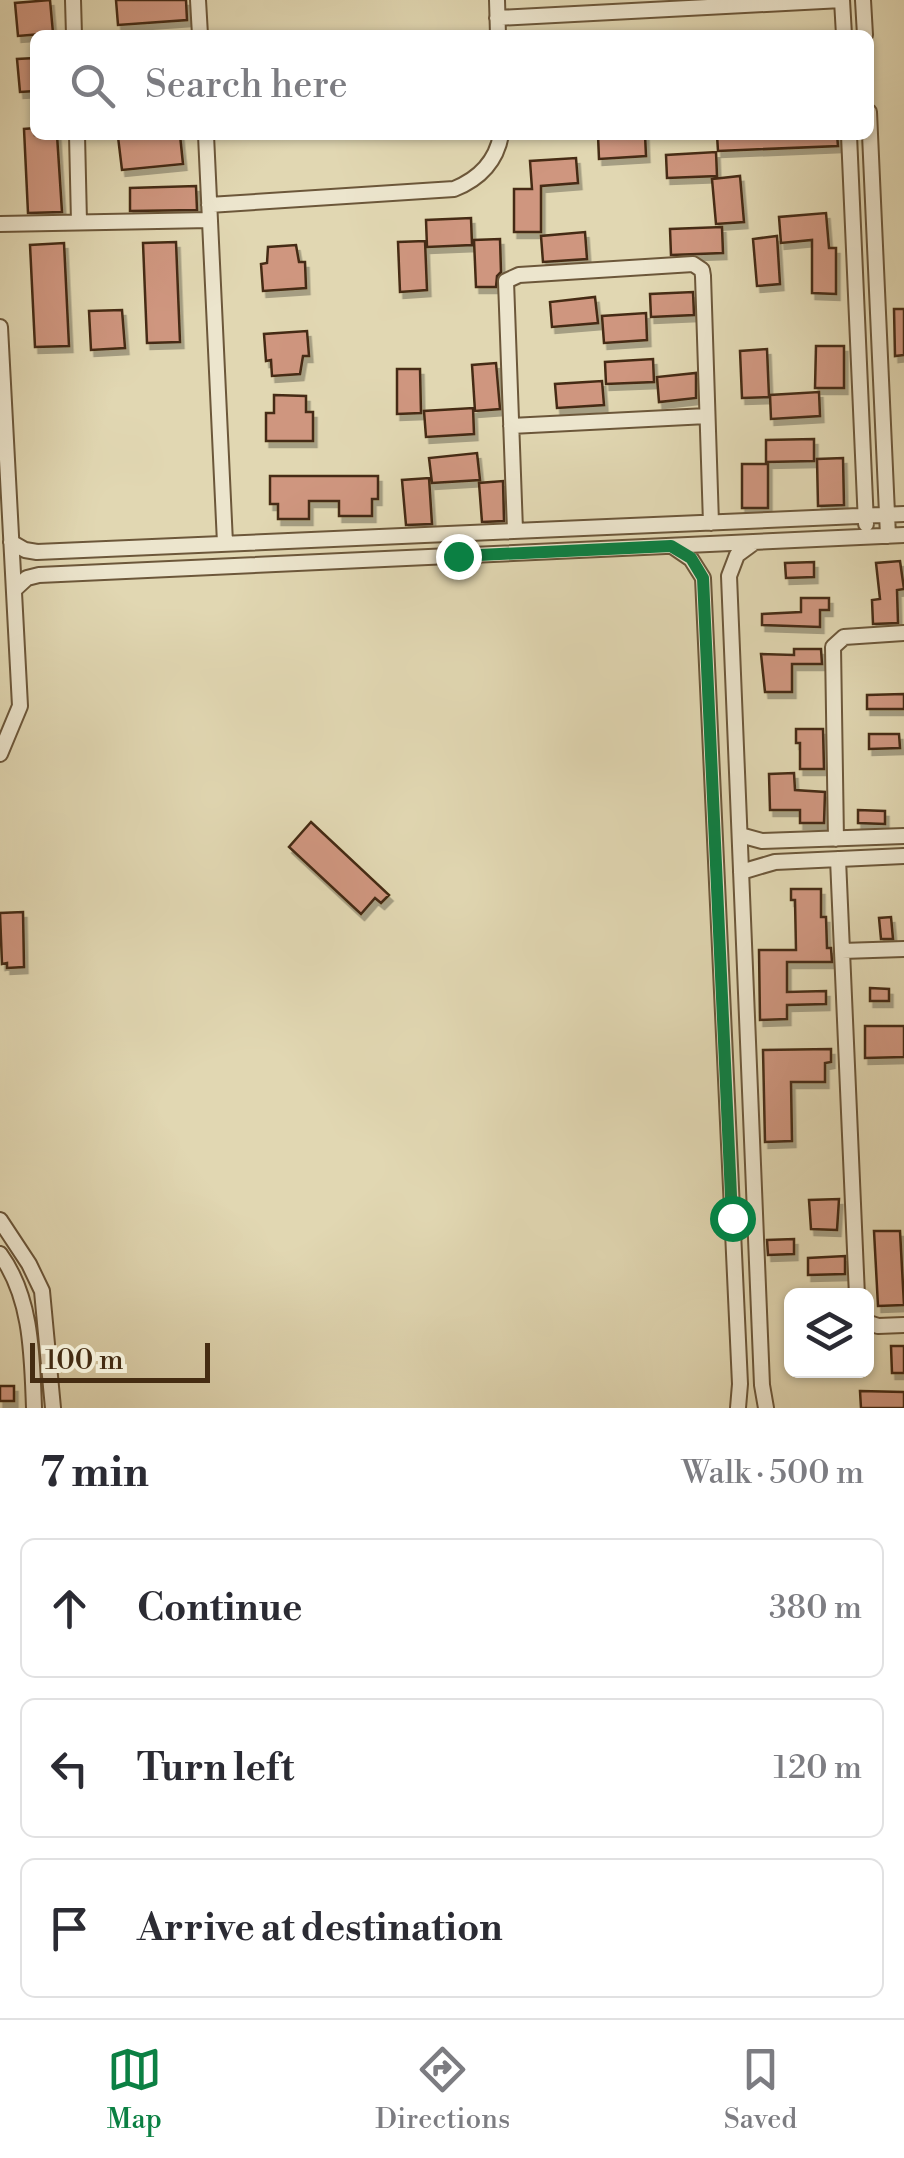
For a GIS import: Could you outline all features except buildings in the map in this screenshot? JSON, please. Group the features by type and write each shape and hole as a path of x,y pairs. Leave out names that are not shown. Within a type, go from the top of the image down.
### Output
{"street":[{"path":"73,0 74,30"},
{"path":"198,0 200,30"},
{"path":"496,0 498,30"},
{"path":"497,18 605,6 842,0 844,30"},
{"path":"864,0 865,30"},
{"path":"76,140 79,222"},
{"path":"206,140 225,543"},
{"path":"0,224 210,212 454,189 472,181 486,168 500,140"},
{"path":"849,140 866,537"},
{"path":"870,140 888,536"},
{"path":"850,172 872,171"},
{"path":"515,530 504,288 512,276 694,264 703,276 711,524"},
{"path":"0,326 20,706 0,754"},
{"path":"511,426 707,416"},
{"path":"11,542 37,552 904,514"},
{"path":"14,590 27,578 39,575 904,535"},
{"path":"756,543 737,555 730,576 762,1385 766,1408"},
{"path":"671,546 691,558 703,578 740,1384 738,1408"},
{"path":"836,839 833,647 852,635 904,633"},
{"path":"708,686 734,686"},
{"path":"740,835 774,841 904,836"},
{"path":"774,841 774,862"},
{"path":"742,872 774,862 904,856"},
{"path":"838,858 857,1288"},
{"path":"842,952 904,950"},
{"path":"728,1136 752,1135"},
{"path":"0,1220 42,1291 52,1408"},
{"path":"0,1254 12,1272 22,1300 34,1408"},
{"path":"874,1325 904,1325"},
{"path":"32,1363 50,1361"}],"route":[{"path":"458,556 671,546 691,558 703,578 732,1218"}]}
